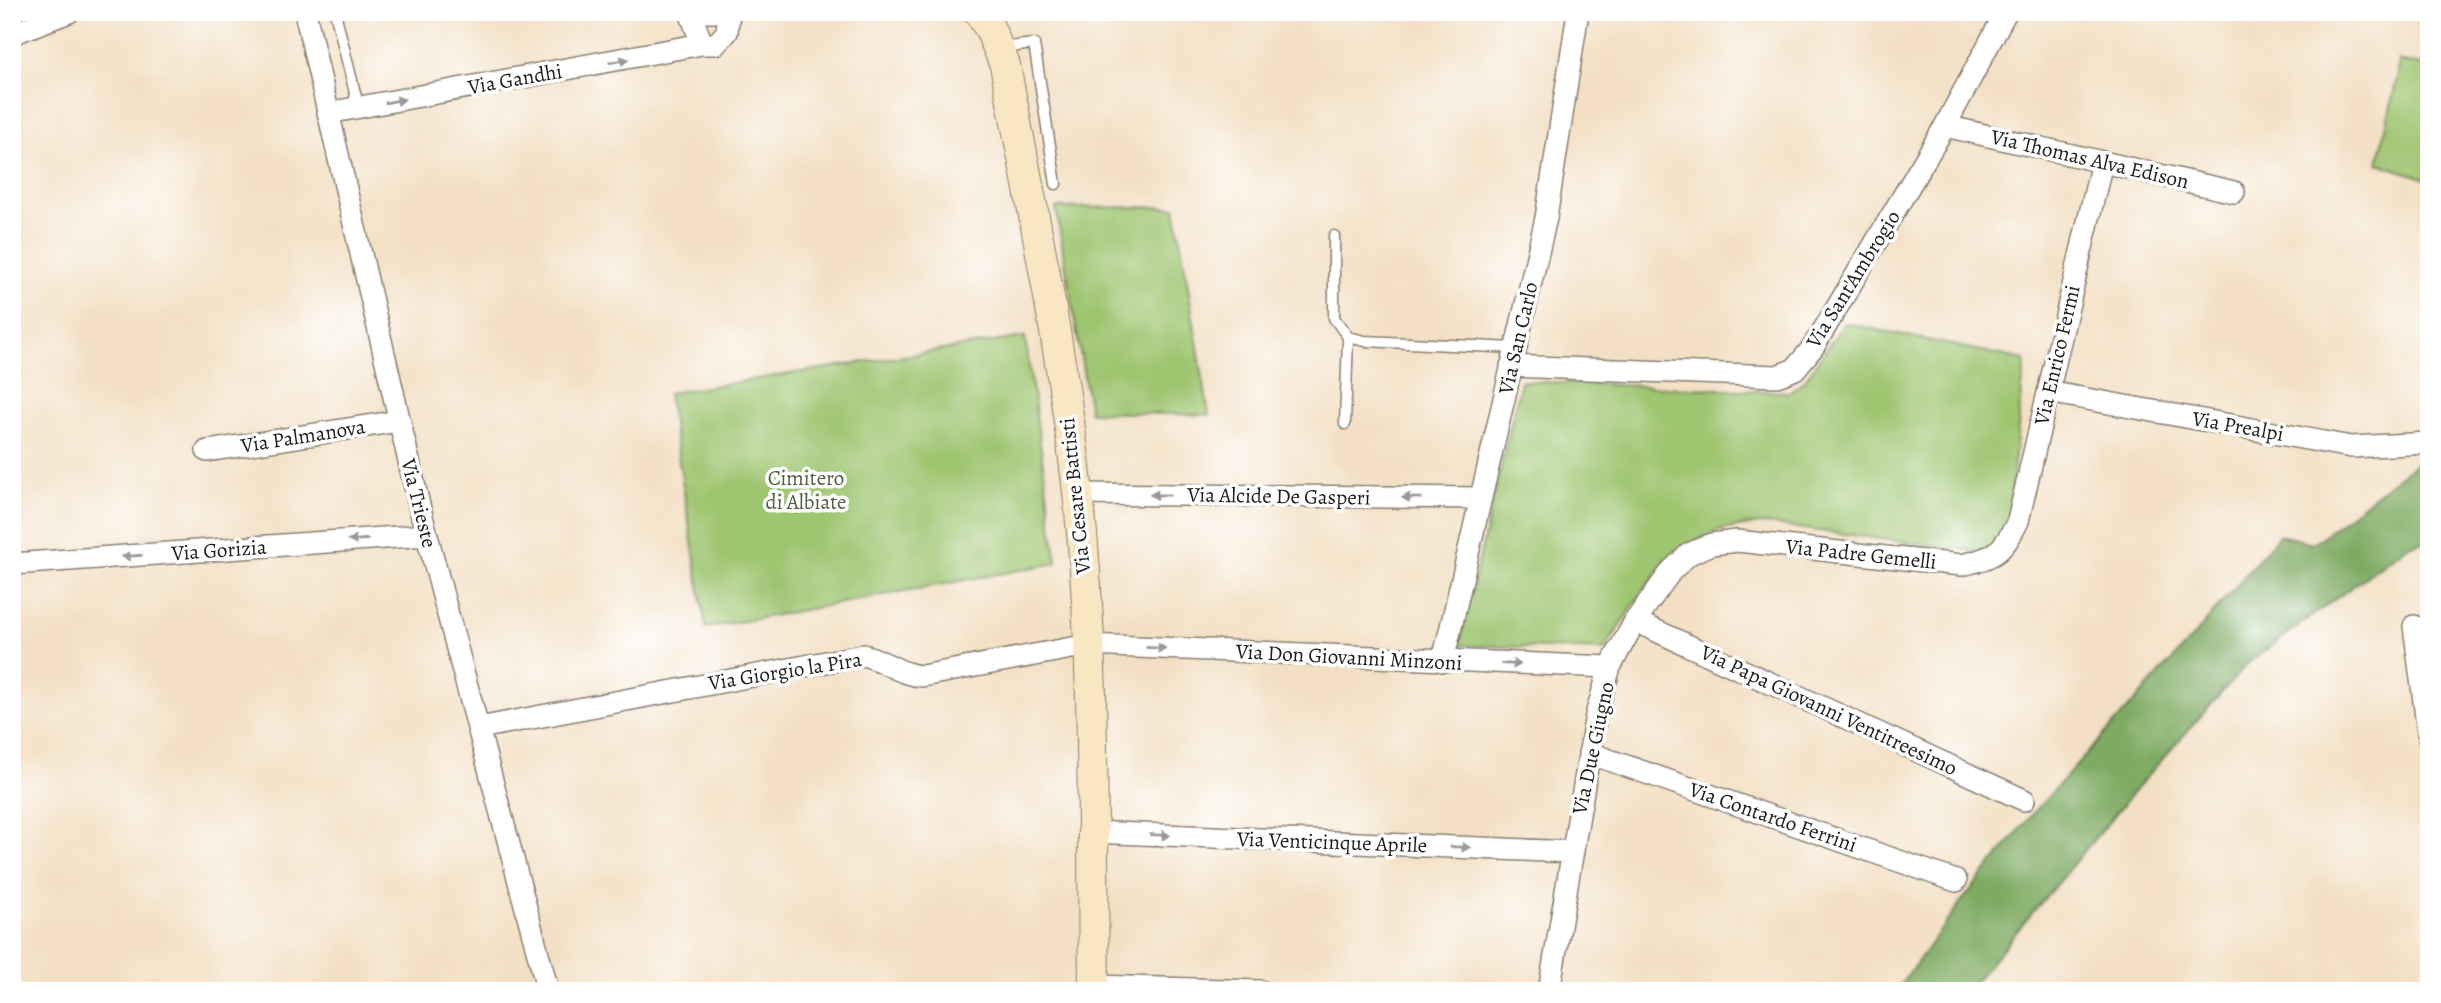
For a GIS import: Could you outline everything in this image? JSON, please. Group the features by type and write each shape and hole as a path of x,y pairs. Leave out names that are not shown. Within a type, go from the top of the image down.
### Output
{"street":[{"path":"12,34 40,18 69,12"},
{"name":"Via Trieste","path":"305,12 426,535 548,991"},
{"path":"690,12 702,44"},
{"path":"697,12 715,12"},
{"name":"Via Gandhi","path":"328,113 702,44 716,44 727,32 729,12"},
{"name":"Via Cesare Battisti","path":"979,12 1005,65 1053,321 1078,494 1088,645 1094,988"},
{"name":"Via San Carlo","path":"1443,661 1546,218 1578,12"},
{"name":"Via Sant'Ambrogio","path":"1514,357 1777,376 1795,369 1837,309 1945,126 2006,12"},
{"name":"Via Thomas Alva Edison","path":"1945,126 2234,192"},
{"name":"Via Enrico Fermi","path":"2005,546 2018,521 2102,162"},
{"name":"Via Prealpi","path":"2048,392 2351,447 2429,443"},
{"name":"Via Palmanova","path":"207,451 399,421"},
{"name":"Via Alcide De Gasperi","path":"1078,494 1481,499"},
{"name":"Via Gorizia","path":"12,564 426,535"},
{"name":"Via Padre Gemelli","path":"1712,544 1737,541 1961,565 1991,558 2005,546"},
{"name":"Via Due Giugno","path":"1549,991 1589,753 1610,667 1635,621 1672,570 1689,554 1712,544"},
{"name":"Via Papa Giovanni Ventitreesimo","path":"1635,621 2024,800"},
{"path":"2414,626 2429,739"},
{"name":"Via Don Giovanni Minzoni","path":"1088,645 1610,667"},
{"name":"Via Giorgio la Pira","path":"479,728 863,655 879,659 906,675 922,676 1088,645"},
{"name":"Via Contardo Ferrini","path":"1589,753 1956,881"},
{"name":"Via Venticinque Aprile","path":"1091,832 1573,852"},
{"path":"1094,988 1260,991"}],"lane":[{"path":"335,12 356,97 349,109"},
{"path":"998,49 1034,44 1056,184"},
{"path":"1334,236 1334,318 1348,337 1345,424"},
{"path":"1348,337 1514,357"}],"green space":[{"path":"2399,61 2429,66 2429,180 2378,163"},
{"path":"1175,207 1209,415 1090,412 1056,208"},
{"path":"1844,323 2025,360 2007,533 1981,552 1766,524 1734,527 1707,535 1686,546 1667,562 1651,580 1604,650 1459,645 1521,381 1789,392 1805,380"},
{"name":"Cimitero di Albiate","path":"1025,337 1057,563 706,628 668,393"},
{"path":"2429,457 2429,540 2408,546 2248,663 2142,782 1967,991 1896,991 1961,902 2034,812 2193,637 2279,535 2314,543 2421,459"}]}
